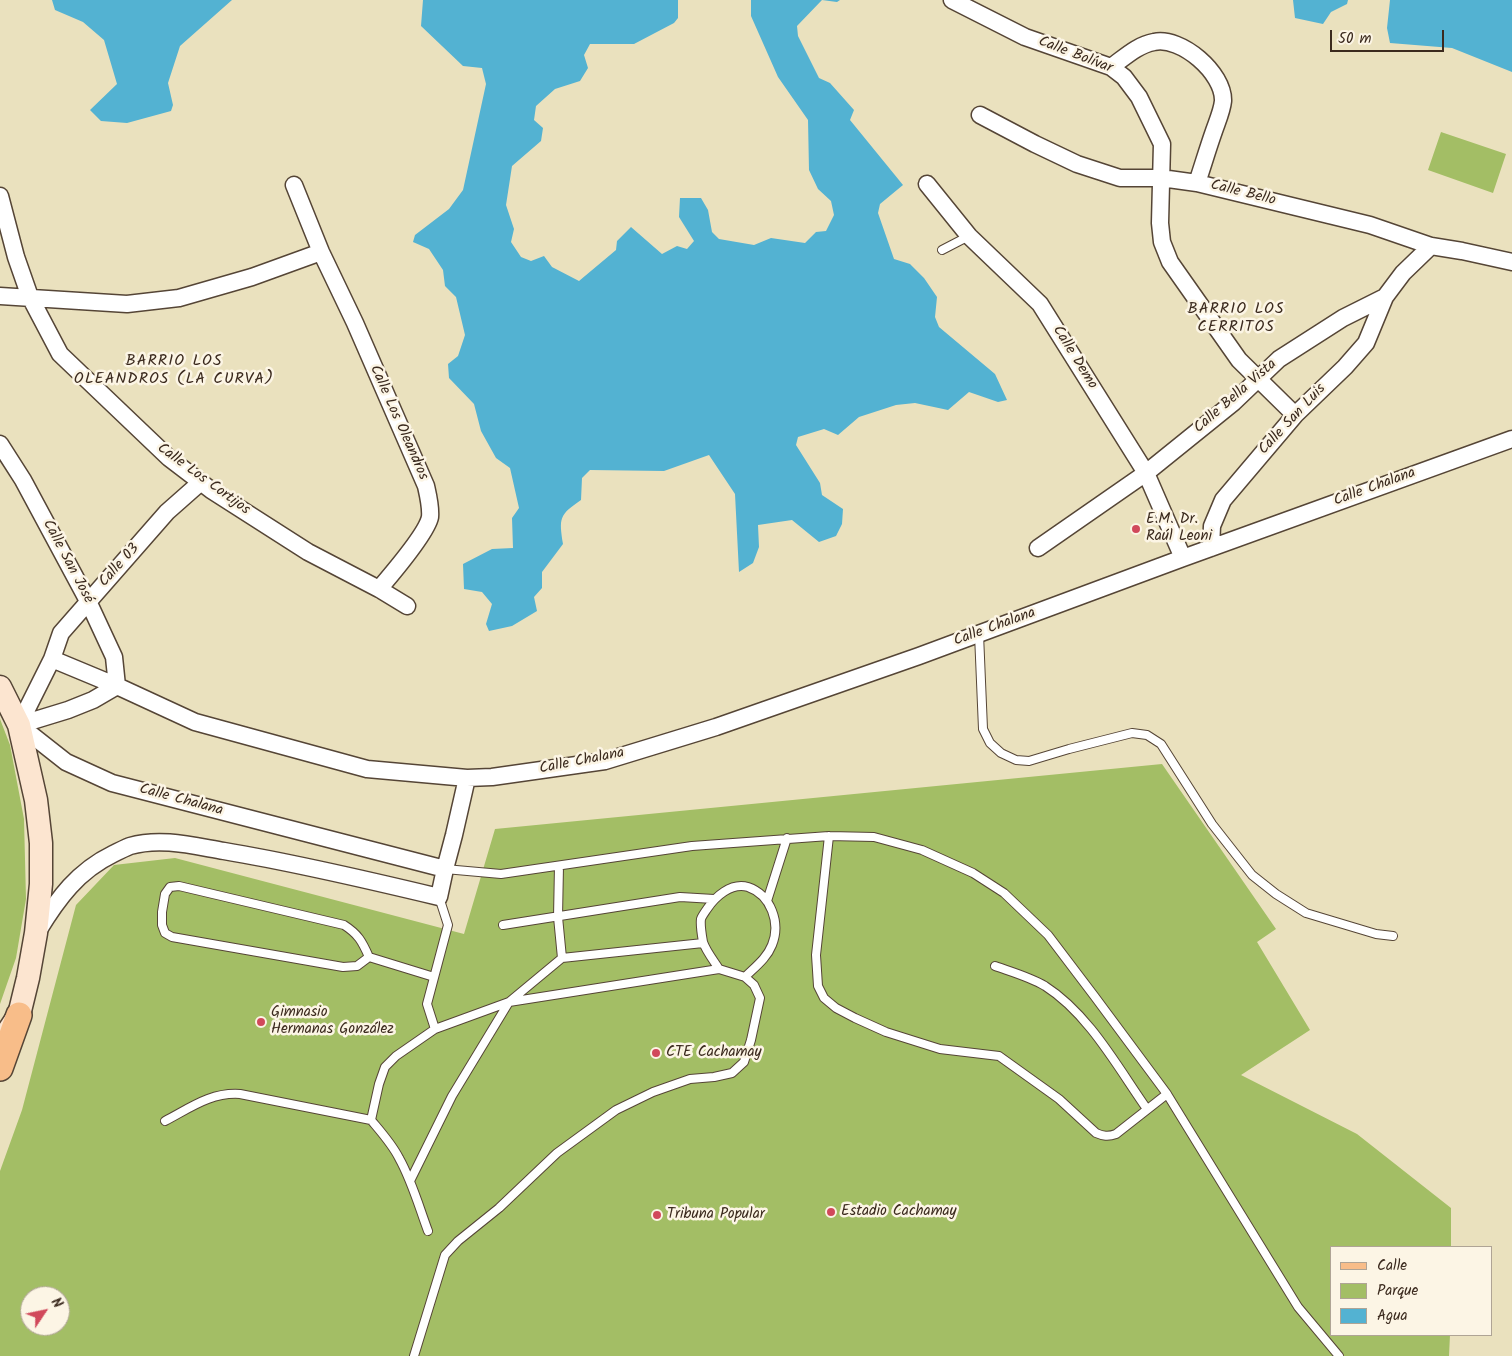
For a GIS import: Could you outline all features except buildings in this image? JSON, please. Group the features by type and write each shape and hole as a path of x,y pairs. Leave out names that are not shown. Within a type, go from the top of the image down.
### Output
{"main road":[{"path":"0,687 19,725 36,800 41,843 41,884 36,933 28,978 19,1015 0,1068"},
{"path":"0,1044 19,1015"}],"street":[{"name":"Calle Bolívar","path":"952,0 1025,37 1111,67 1124,77 1139,98 1162,144 1160,223 1162,242 1170,262 1239,360 1295,415"},
{"path":"1111,67 1142,45 1156,41 1170,42 1195,55 1211,70 1220,85 1223,102 1197,183"},
{"name":"Calle Bello","path":"980,115 1076,164 1120,178 1161,178 1197,183 1370,224 1431,246 1512,262"},
{"name":"Calle Demo","path":"927,184 969,236 1040,304 1146,473 1183,558"},
{"name":"Calle Los Oleandros","path":"294,185 321,252 355,323 426,486 430,518 397,569 380,588"},
{"name":"Calle Los Cortijos","path":"0,196 16,257 30,297 60,354 169,458 201,482 308,552 380,588 408,606"},
{"name":"Calle Bella Vista","path":"1038,548 1146,473 1234,402 1279,359 1335,323 1385,297 1403,273 1431,246"},
{"path":"0,296 127,304 180,298 252,277 321,252"},
{"name":"Calle San Luis","path":"1211,548 1212,526 1223,500 1295,415 1345,367 1366,343 1385,297"},
{"name":"Calle Chalana","path":"52,659 195,722 367,769 467,778 492,777 605,761 716,727 979,634 1512,439"},
{"name":"Calle San José","path":"0,444 23,480 88,601 114,657 117,686"},
{"name":"Calle 03","path":"19,725 52,659 61,633 167,512 201,482"},
{"path":"19,725 68,710 93,700 117,686"},
{"name":"Calle Chalana","path":"19,725 66,762 112,783 444,869"},
{"path":"36,933 55,903 76,879 96,864 130,846 159,842 265,858 439,897 444,869 454,836 467,778"}],"lane":[{"path":"942,250 969,236"},
{"path":"979,634 983,729 990,743 1001,753 1016,760 1029,761 1132,733 1147,735 1161,744 1212,824 1252,875 1276,894 1306,913 1376,934 1392,936"},
{"path":"444,869 501,874 692,846 829,836 874,837 922,850 973,873 1004,893 1048,935 1167,1094 1298,1307 1339,1356"},
{"path":"829,836 816,965 818,986 824,998 836,1008 886,1032 940,1049 999,1056 1058,1099 1096,1133 1103,1136 1116,1134 1167,1094"},
{"path":"768,901 787,838"},
{"path":"559,866 558,917 562,958"},
{"path":"369,957 357,966 343,968 172,937 165,933 162,925 165,894 170,887 179,886 344,925 355,932 363,943 369,957 434,977"},
{"path":"719,969 703,943 701,918 714,899 730,888 746,886 756,891 768,901 774,916 776,931 772,945 764,959 745,977"},
{"path":"435,1029 428,1004 448,925 439,897"},
{"path":"503,924 680,897 714,899"},
{"path":"410,1182 452,1096 509,1002 562,958 703,943"},
{"path":"995,966 1044,986 1082,1017 1147,1109"},
{"path":"371,1120 379,1084 386,1067 396,1056 435,1029 509,1002 719,969 745,977 754,985 760,998 744,1062 732,1073 690,1079 653,1092 616,1110 557,1154 499,1208 458,1241 445,1255 414,1356"},
{"path":"165,1121 213,1096 226,1093 240,1094 371,1120 385,1136 399,1157 428,1231"}],"green space":[{"path":"1441,132 1506,154 1493,193 1428,170"},
{"path":"0,719 10,745 24,819 26,899 16,958 0,1004"},
{"name":"CTE Cachamay","path":"1162,764 1276,929 1257,942 1310,1030 1241,1075 1357,1134 1451,1208 1451,1246 1330,1246 1330,1336 1450,1336 1449,1356 0,1356 0,1171 22,1110 76,905 114,865 175,858 464,934 495,829"}],"water":[{"path":"52,0 232,0 180,46 168,83 173,105 171,111 127,123 101,121 90,110 117,84 104,40 83,22 55,10"},
{"path":"423,0 678,0 678,18 674,23 634,44 590,44 584,55 588,68 580,81 555,89 536,106 534,120 543,128 541,141 512,166 506,205 514,229 511,242 521,257 531,261 544,256 552,267 579,281 616,250 617,241 631,227 662,254 677,246 687,249 694,241 679,217 680,198 701,198 708,210 712,232 719,239 754,245 771,238 805,243 816,232 826,231 834,215 831,201 818,189 809,170 808,120 778,77 751,16 751,0 822,0 797,26 798,36 819,78 830,83 854,110 850,120 903,185 880,204 878,213 894,259 910,264 924,278 937,297 935,317 939,327 995,374 1007,400 998,402 969,392 948,410 915,403 896,405 859,417 838,435 824,429 798,437 796,445 820,483 822,495 843,509 842,524 836,536 819,542 792,520 758,525 759,547 753,563 739,572 735,494 709,455 664,471 590,470 582,478 581,500 568,510 562,518 563,544 542,572 542,588 534,597 537,611 512,626 489,631 486,624 492,604 482,592 464,589 463,564 492,549 513,548 512,518 519,508 510,468 496,458 481,431 474,404 449,378 448,364 458,356 465,335 456,297 445,286 443,270 429,249 413,242 415,235 449,209 463,190 486,84 482,68 463,66 421,26"},
{"path":"822,0 840,0 837,2"},
{"path":"1293,0 1348,0 1347,4 1331,12 1323,24 1295,18"},
{"path":"1390,0 1512,0 1512,72 1452,48 1390,43 1387,28"}],"place":[{"name":"E.M. Dr. Raúl Leoni","path":"1136,529"},
{"name":"Gimnasio Hermanas González","path":"261,1022"},
{"name":"CTE Cachamay","path":"656,1053"},
{"name":"Estadio Cachamay","path":"831,1212"},
{"name":"Tribuna Popular","path":"657,1215"}],"district":[{"name":"BARRIO LOS CERRITOS","path":"1236,319"},
{"name":"BARRIO LOS OLEANDROS (LA CURVA)","path":"174,371"}]}
